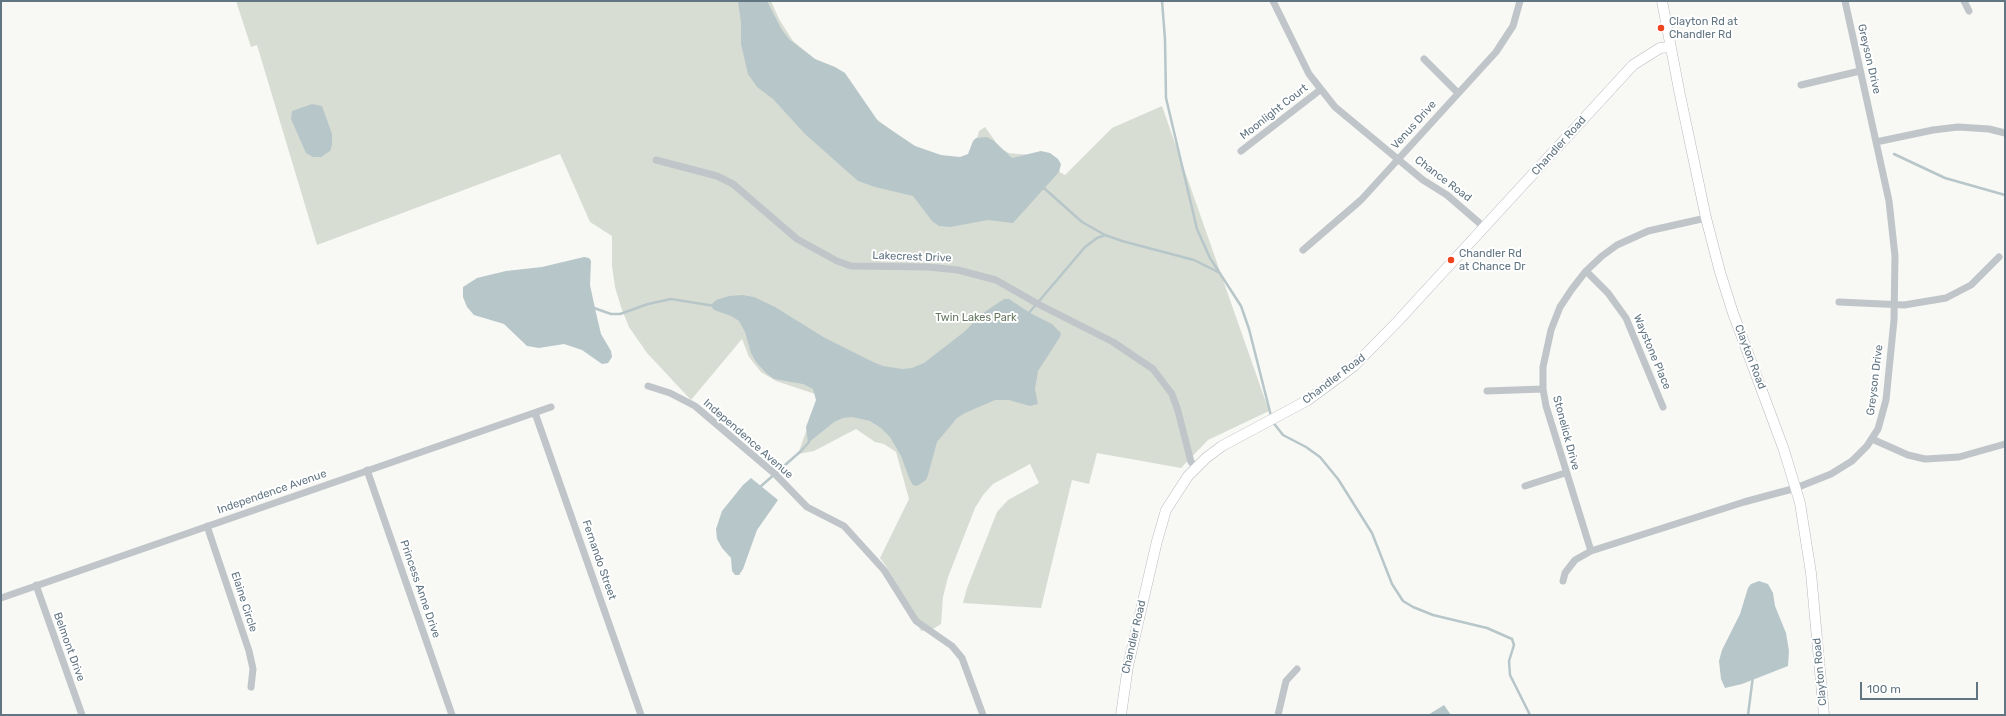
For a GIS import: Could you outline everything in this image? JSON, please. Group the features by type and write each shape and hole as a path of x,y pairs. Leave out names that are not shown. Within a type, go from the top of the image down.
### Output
{"street":[{"name":"Chance Road","path":"1273,1 1298,54 1320,90 1345,117 1423,180 1447,195 1484,227"},
{"name":"Venus Drive","path":"1303,250 1352,208 1496,52 1507,36 1520,1"},
{"name":"Clayton Road","path":"1662,1 1670,47 1706,218 1733,313 1773,418 1796,488 1803,519 1811,573 1824,715"},
{"name":"Greyson Drive","path":"1563,581 1570,566 1575,560 1591,551 1744,502 1796,488 1842,468 1852,461 1872,439 1880,424 1886,400 1894,305 1895,256 1889,201 1845,1"},
{"path":"1964,1 1969,11"},
{"name":"Chandler Road","path":"1120,715 1128,666 1163,520 1175,494 1196,467 1222,446 1296,407 1345,373 1376,345 1634,64 1660,48 1670,47"},
{"path":"1424,59 1458,93"},
{"path":"1801,85 1860,71"},
{"name":"Moonlight Court","path":"1241,151 1320,90"},
{"path":"1876,142 1933,130 1958,127 1983,128 2005,134"},
{"name":"Lakecrest Drive","path":"656,160 717,176 733,184 797,239 837,262 851,266 928,267 958,270 996,280 1038,304 1113,342 1153,369 1166,385 1175,401 1191,462 1196,467"},
{"name":"Stonelick Drive","path":"1591,551 1550,424 1543,389 1543,367 1551,330 1563,302 1586,271 1602,256 1632,238 1648,231 1706,218"},
{"path":"1839,302 1894,305 1923,303 1956,294 1972,285 1999,257"},
{"name":"Waystone Place","path":"1586,271 1608,293 1626,318 1663,406"},
{"name":"Independence Avenue","path":"648,386 670,393 695,406 774,474 807,507 844,526 884,570 916,621 952,646 962,658 983,715"},
{"path":"1487,392 1543,389"},
{"name":"Independence Avenue","path":"1,598 551,407"},
{"name":"Fernando Street","path":"535,413 641,715"},
{"path":"1872,439 1908,456 1925,459 1959,457 2005,444"},
{"name":"Princess Anne Drive","path":"367,470 452,715"},
{"path":"1525,486 1565,472"},
{"name":"Elaine Circle","path":"207,526 249,651 253,669 251,687"},
{"name":"Belmont Drive","path":"36,585 82,715"},
{"path":"1278,715 1286,681 1296,669"}],"green space":[{"name":"Twin Lakes Park","path":"236,1 771,1 779,19 793,41 820,63 867,112 907,142 933,156 971,159 979,131 985,127 1000,148 1009,153 1030,155 1065,175 1112,128 1162,106 1269,411 1208,440 1181,468 1097,453 1089,484 1072,480 1041,608 963,603 967,588 997,512 1008,500 1039,483 1030,464 993,484 983,495 975,508 948,577 943,597 941,624 933,629 921,631 886,566 880,558 909,499 896,452 884,444 875,442 856,429 814,451 798,454 808,426 824,397 776,381 761,372 749,357 742,339 691,400 647,353 629,327 615,287 612,266 612,236 590,222 560,154 317,245 257,45 251,47"}],"shaded area":[{"path":"738,1 767,1 782,30 790,40 815,59 835,67 845,73 878,121 915,146 941,155 960,157 968,154 973,141 976,138 987,137 994,141 1012,158 1041,151 1050,153 1058,159 1061,164 1059,172 1013,223 988,220 950,227 939,226 932,221 913,196 875,187 858,181 805,134 773,99 757,87 748,74 741,44 741,23"},
{"path":"312,104 322,106 332,134 332,145 330,151 321,157 313,157 306,153 291,119 292,111"},
{"path":"584,257 589,258 591,261 590,285 596,313 601,334 611,351 612,357 608,363 602,364 582,350 564,344 539,348 527,346 504,324 474,315 467,307 463,297 463,287 477,278 506,271 542,267"},
{"path":"742,295 754,297 775,307 825,338 873,362 883,366 902,369 912,368 924,363 964,332 983,313 1004,299 1009,299 1030,313 1052,324 1061,333 1060,337 1038,371 1035,389 1038,404 1030,406 1009,400 995,400 957,418 937,442 926,480 917,486 913,485 910,480 901,456 890,437 881,428 870,421 852,417 843,418 834,422 808,443 806,427 816,400 813,389 803,384 774,379 766,373 756,362 751,353 745,332 739,321 731,316 714,310 712,307 712,304 716,300 729,296"},
{"path":"751,478 778,500 757,530 743,569 739,575 735,575 732,571 731,558 722,548 717,539 716,529 722,511 743,485"},
{"path":"1759,581 1768,584 1773,593 1775,606 1786,633 1789,651 1788,666 1742,684 1725,688 1721,679 1719,661 1722,650 1740,614 1748,588 1751,584"},
{"path":"1444,705 1451,715 1428,715"}],"waterway":[{"path":"1162,1 1165,39 1166,98 1197,229 1210,258 1241,306 1249,329 1271,416"},
{"path":"1894,154 1945,178 2005,195"},
{"path":"1041,188 1045,189 1082,222 1105,235 1194,260 1220,273"},
{"path":"1028,314 1085,247 1097,238 1105,235"},
{"path":"594,308 611,314 620,314 648,304 671,299 715,306"},
{"path":"1272,421 1283,435 1306,447 1320,457 1338,479 1372,533 1392,584 1403,601 1413,607 1433,615 1487,628 1512,639 1514,645 1509,661 1510,675 1530,715"},
{"path":"760,487 801,451 809,442"},
{"path":"1748,715 1753,676"}],"place":[{"name":"Clayton Rd at Chandler Rd","path":"1661,28"},
{"name":"Chandler Rd at Chance Dr","path":"1451,260"}]}
